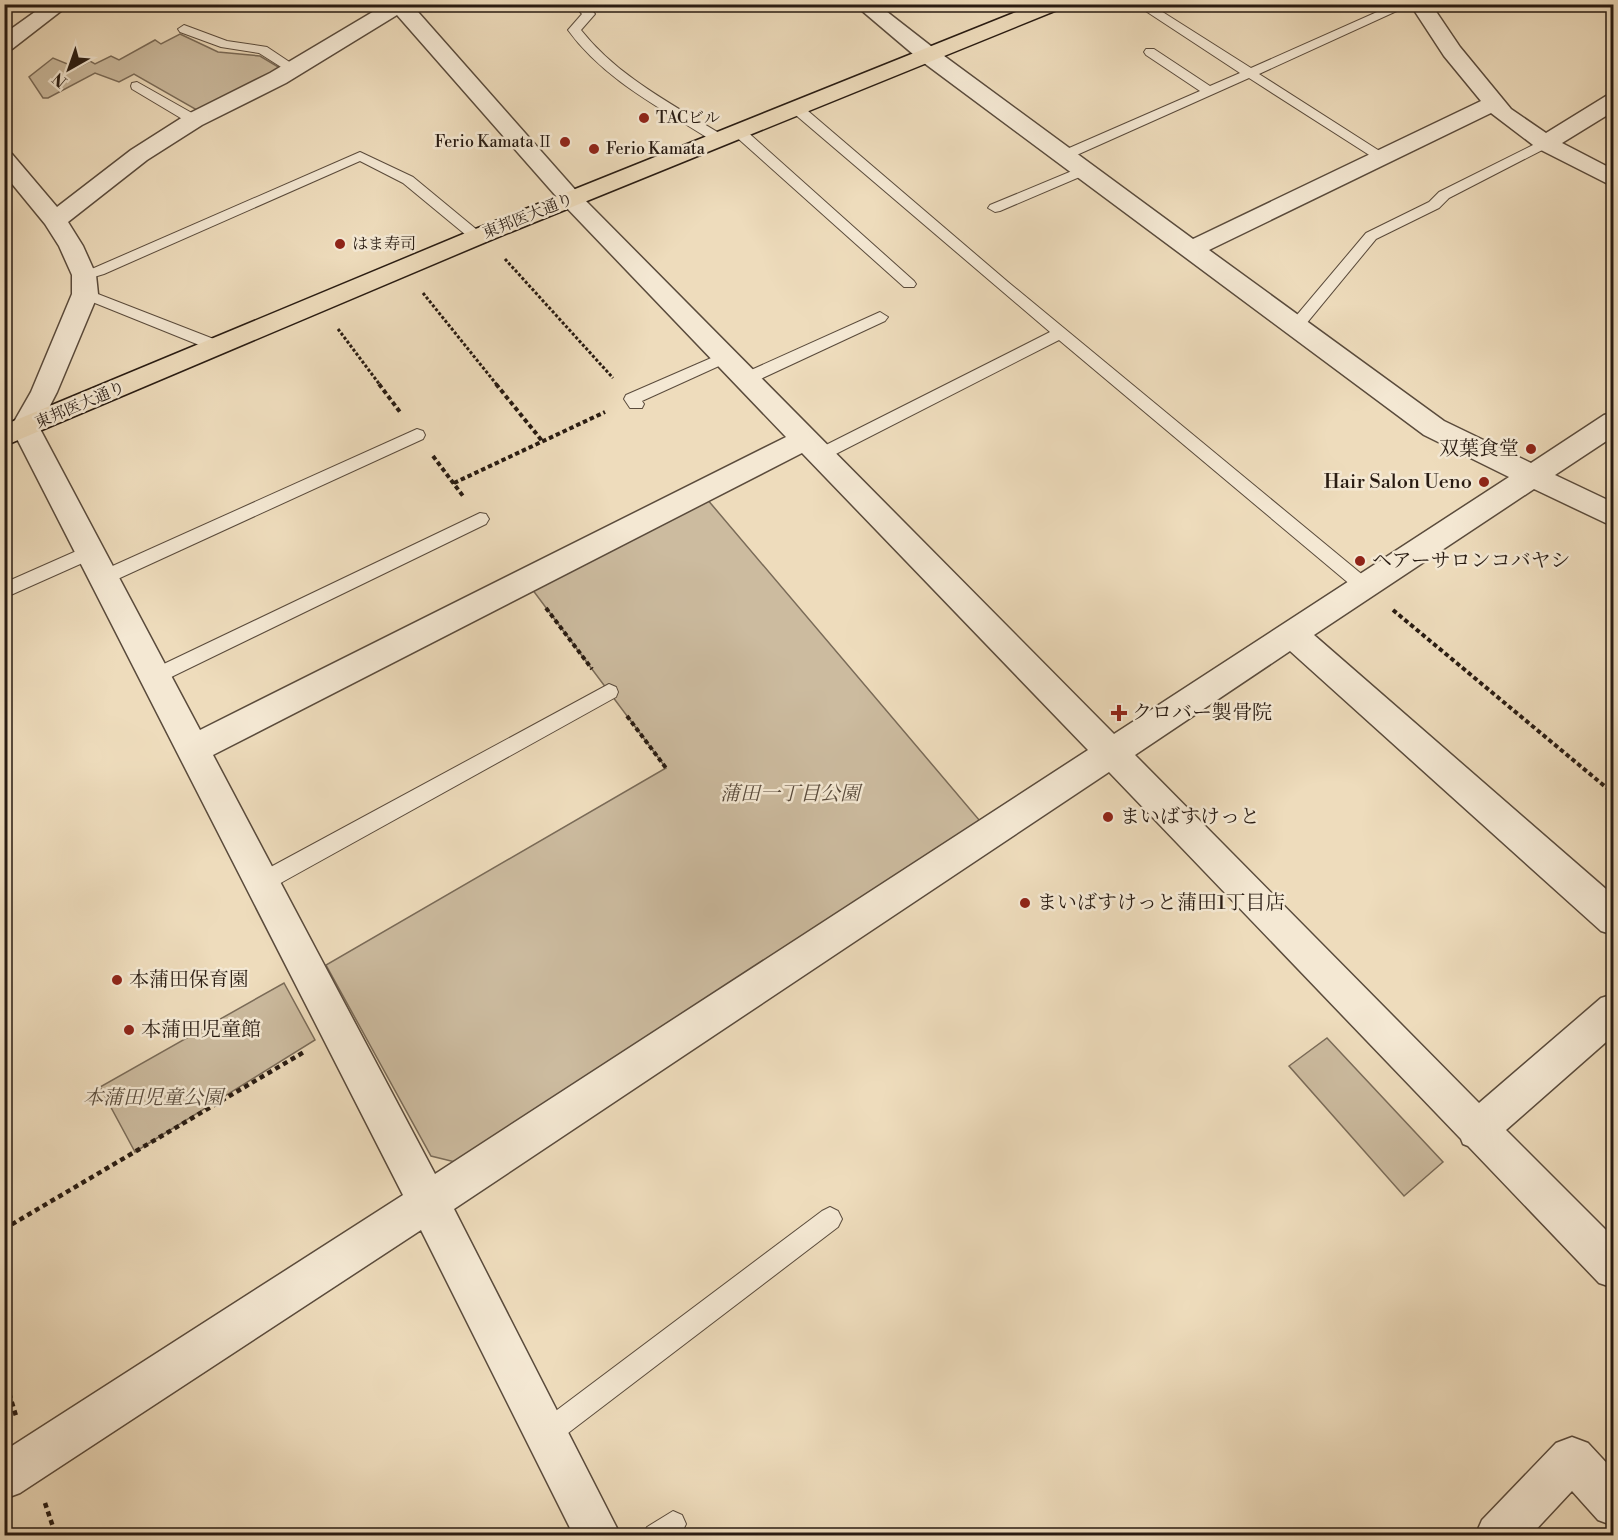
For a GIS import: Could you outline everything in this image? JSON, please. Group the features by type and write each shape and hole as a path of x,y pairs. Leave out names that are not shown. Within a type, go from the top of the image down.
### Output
{"main road":[{"name":"東邦医大通り","path":"15,432 477,237 1055,4"}],"street":[{"path":"4,44 60,4"},
{"path":"864,4 928,55 1434,428 1614,516"},
{"path":"1420,4 1452,51 1503,114 1545,142 1614,180"},
{"path":"55,220 139,155 195,120 294,69 399,5 571,199 813,447 936,564 1111,753 1222,861 1477,1130 1614,1268"},
{"path":"1545,142 1614,101"},
{"path":"1192,249 1494,103"},
{"path":"4,159 12,183 55,220 71,246 84,285 44,392 15,432 96,565 428,1202 598,1536"},
{"path":"4,1477 428,1202 1614,422"},
{"path":"192,750 526,581 813,447"},
{"path":"1291,634 1614,919"},
{"path":"1477,1130 1614,1011"},
{"path":"1498,1536 1572,1459 1614,1504"}],"lane":[{"path":"579,4 589,14 574,30 588,48 610,68 728,135 909,284"},
{"path":"1140,4 1382,157"},
{"path":"1065,155 1406,4"},
{"path":"184,29 225,44 263,50 294,69"},
{"path":"1150,52 1209,92"},
{"path":"137,86 195,120"},
{"path":"796,108 1364,586"},
{"path":"1296,326 1371,236 1545,142"},
{"path":"219,347 84,285 99,271 360,156 408,180 477,237"},
{"path":"995,208 1084,170"},
{"path":"747,379 879,317"},
{"path":"813,447 1061,333"},
{"path":"634,402 725,357"},
{"path":"4,591 96,565 417,435"},
{"path":"154,677 480,519"},
{"path":"261,883 609,692"},
{"path":"546,1434 830,1219"}],"path":[{"path":"453,483 634,402 502,256"},
{"path":"421,291 543,442"},
{"path":"336,327 480,519"},
{"path":"526,581 666,768"},
{"path":"1364,586 1614,794"},
{"path":"4,1229 313,1047"}],"green space":[{"path":"180,34 218,52 260,56 280,68 202,113 134,74 119,82 95,73 48,98 43,98 29,77 53,58 77,68 90,61 95,64 111,56 119,60 155,40 161,44"},
{"name":"蒲田一丁目公園","path":"701,492 980,821 455,1162 431,1156 326,965 666,768 526,581"},
{"name":"本蒲田児童公園","path":"284,983 315,1040 135,1152 100,1087"},
{"path":"1327,1038 1443,1162 1404,1196 1289,1066"}],"place":[{"name":"TACビル","path":"644,118"},
{"name":"Ferio Kamata Ⅱ","path":"565,142"},
{"name":"Ferio Kamata","path":"594,149"},
{"name":"はま寿司","path":"340,244"},
{"name":"双葉食堂","path":"1531,449"},
{"name":"Hair Salon Ueno","path":"1484,482"},
{"name":"ヘアーサロンコバヤシ","path":"1360,561"},
{"name":"クロバー製骨院","path":"1119,713"},
{"name":"まいばすけっと","path":"1108,817"},
{"name":"まいばすけっと蒲田1丁目店","path":"1025,903"},
{"name":"本蒲田保育園","path":"117,980"},
{"name":"本蒲田児童館","path":"129,1030"}]}
